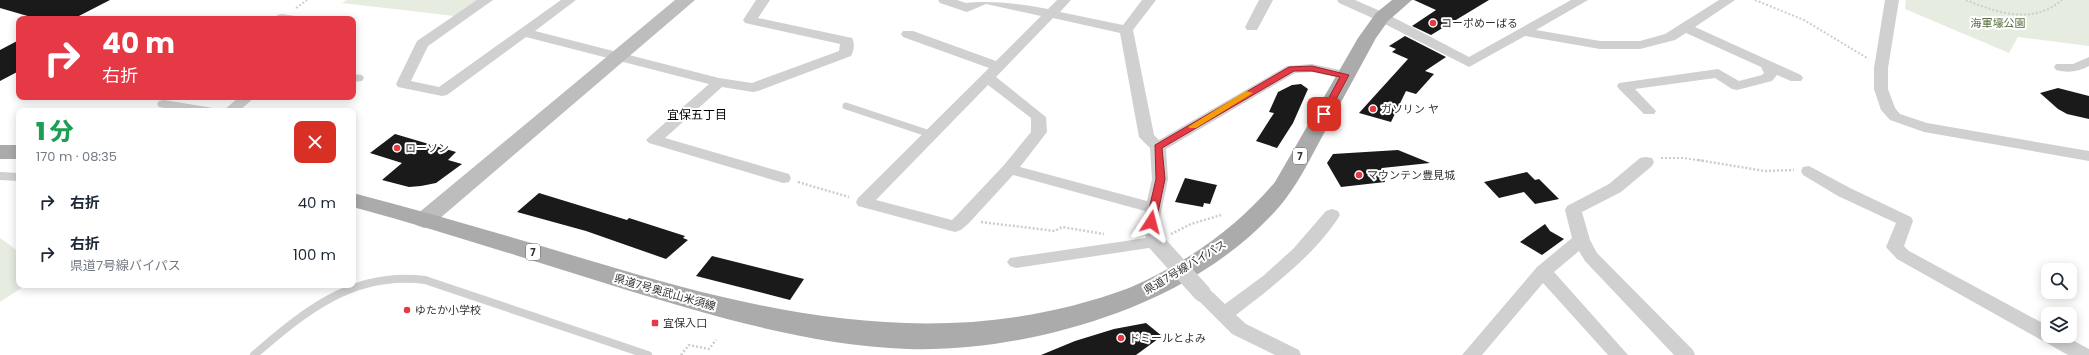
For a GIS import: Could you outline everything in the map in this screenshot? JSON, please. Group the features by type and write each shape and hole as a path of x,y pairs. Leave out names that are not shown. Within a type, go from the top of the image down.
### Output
{"main road":[{"name":"県道7号線バイパス","path":"969,346 1098,310 1133,297 1164,282 1215,252 1251,223 1270,204 1284,186 1367,38 1382,18 1403,0"},
{"path":"0,152 16,152"},
{"name":"県道7号奥武山米須線","path":"356,201 670,294 784,324 969,346"}],"street":[{"path":"486,0 422,44 403,84 442,92 526,33 569,0"},
{"path":"424,220 686,0"},
{"path":"526,33 719,82 753,88 846,53 847,41 750,20 763,0"},
{"path":"945,0 967,8 985,0 1126,30"},
{"path":"987,78 1039,117 1039,132 1010,170 955,226 864,202 1064,0"},
{"path":"1149,0 1126,30 1147,137 1158,147 1160,179 1151,222 1156,242 1202,293 1239,329 1292,355"},
{"path":"1252,27 1266,0"},
{"path":"1344,0 1469,63 1581,0"},
{"path":"1892,0 1881,68 1881,89 1888,110 1896,117 1907,122 1944,131 2089,156"},
{"path":"1523,32 1600,45 1640,45 1670,37 1721,1"},
{"path":"1684,27 1796,78"},
{"path":"908,34 998,66"},
{"path":"2061,67 2075,68 2089,61"},
{"path":"1649,111 1624,86 1718,73 1737,86 1767,78 1771,73 1768,66"},
{"path":"1158,147 1292,69 1312,68 1345,75"},
{"path":"719,82 654,140 783,178"},
{"path":"234,108 244,100"},
{"path":"164,104 189,108"},
{"path":"1646,162 1615,188 1573,210 1581,240 1591,258 1686,355"},
{"path":"1010,170 1153,208"},
{"path":"1809,171 1844,192 1905,221 1895,247 1903,255 2041,332"},
{"path":"1224,314 1269,280 1299,253 1332,214"},
{"path":"1471,355 1543,271 1581,240"},
{"path":"1016,262 1156,242"},
{"path":"1543,271 1619,355"},
{"path":"2062,343 2084,355"}],"lane":[{"path":"846,106 930,134"},
{"path":"0,176 16,177"},
{"path":"356,287 369,282 398,278 425,280 648,355"},
{"path":"254,355 302,314 336,294 352,288"}],"path":[{"path":"1755,0 1804,20 1866,56 1867,61 1881,68"},
{"path":"1966,0 1997,11 2036,15 2048,12 2062,0"},
{"path":"1646,162 1667,156 1765,171 1809,171"},
{"path":"783,178 864,202"},
{"path":"1156,242 1191,224 1221,215"},
{"path":"996,225 1055,231 1062,227 1112,235"},
{"path":"681,355 689,345 709,349 716,340"}],"green space":[{"path":"347,0 478,0 455,16 342,3"},
{"name":"海軍壕公園","path":"1906,0 2089,0 2089,46 2018,37 2009,53 1905,9"},
{"path":"0,238 16,250 16,288 21,288 0,302"}],"building":[{"path":"0,0 110,0 79,16 28,16 0,8"},
{"path":"1414,0 1489,0 1431,35 1412,26 1436,10"},
{"path":"1405,36 1446,57 1425,71 1434,74 1416,94 1406,91 1391,122 1359,113 1408,59 1392,52 1396,49 1389,46"},
{"path":"16,42 16,73 0,81 0,50"},
{"path":"1301,84 1308,89 1293,123 1277,148 1256,141 1274,113 1269,112 1278,92 1292,85"},
{"path":"2058,88 2089,96 2089,119 2067,114 2058,109 2040,93"},
{"path":"395,134 456,152 448,160 462,164 436,183 421,186 409,187 382,180 402,163 370,153"},
{"name":"マウンテン豊見城","path":"1398,150 1430,163 1382,168 1385,182 1341,187 1327,163 1333,154"},
{"path":"1527,172 1535,180 1539,179 1559,199 1535,204 1524,192 1499,198 1484,182"},
{"path":"1185,178 1217,185 1210,204 1204,203 1203,207 1175,202"},
{"path":"539,193 627,220 629,218 685,236 683,238 688,240 666,259 586,231 517,212"},
{"path":"1545,224 1550,231 1564,239 1542,255 1520,242"},
{"path":"712,256 804,279 790,300 696,276"},
{"name":"ドミールとよみ","path":"1146,323 1162,336 1136,355 1041,355 1075,341 1114,329"}],"slow traffic":[{"path":"1193,127 1249,93"}],"place":[{"name":"コーポめーばる","path":"1433,23"},
{"name":"ガソリン ヤ","path":"1373,109"},
{"name":"ローソン","path":"397,148"},
{"name":"マウンテン豊見城","path":"1359,175"},
{"name":"ゆたか小学校","path":"407,310"},
{"name":"宜保入口","path":"655,323"},
{"name":"ドミールとよみ","path":"1121,338"}],"district":[{"name":"宜保五丁目","path":"697,114"}],"route":[{"path":"1151,222 1160,179 1158,147 1292,69 1312,68 1345,75 1324,114"}]}
